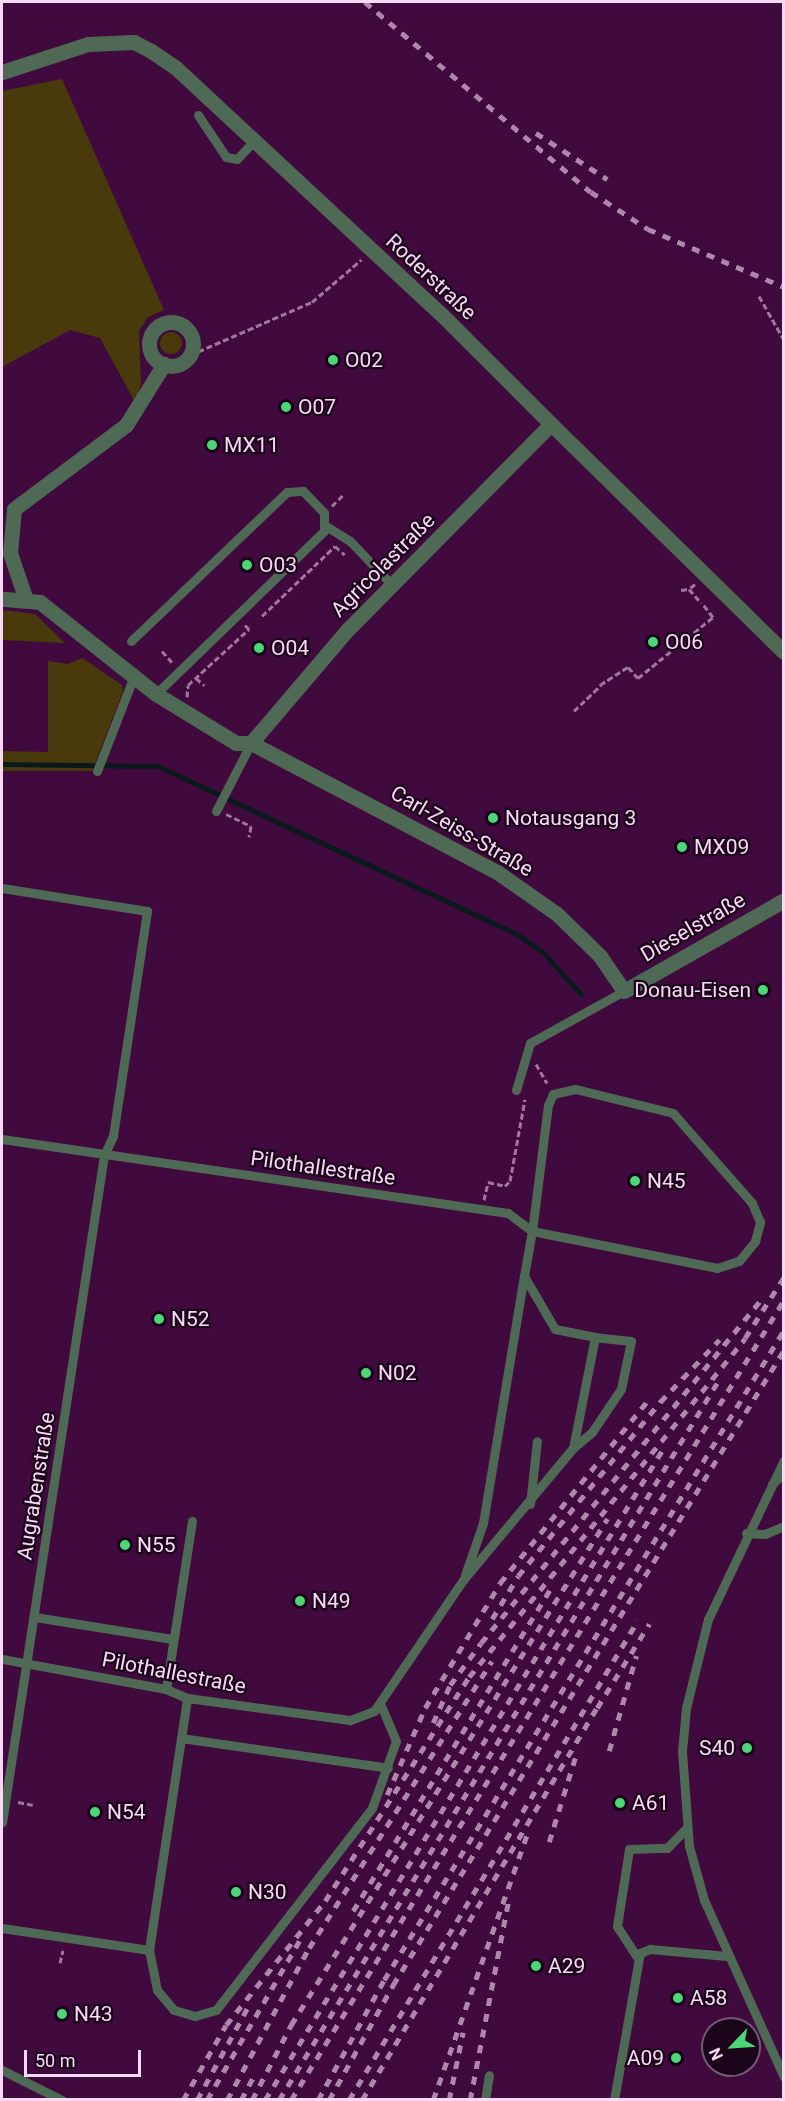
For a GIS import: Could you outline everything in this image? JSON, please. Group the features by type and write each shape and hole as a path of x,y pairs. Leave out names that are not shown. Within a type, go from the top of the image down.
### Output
{"street":[{"name":"Roderstraße","path":"2,72 88,44 134,42 176,68 372,250 783,651"},
{"path":"166,322 186,329 192,341 189,355 178,364 164,364 153,356 149,343 154,329 166,322"},
{"path":"2,599 26,597 10,553 14,509 126,425 164,364"},
{"name":"Agricolastraße","path":"251,742 392,585 551,424"},
{"name":"Carl-Zeiss-Straße","path":"26,597 40,602 133,678 230,740 251,742 497,872 557,914 600,956 624,991"},
{"name":"Dieselstraße","path":"624,991 783,900"}],"lane":[{"path":"198,115 226,157 237,159 254,141"},
{"path":"131,641 287,492 303,491 324,513 326,526 350,541 392,585"},
{"path":"156,694 326,526"},
{"path":"97,771 133,678"},
{"path":"217,809 251,742"},
{"name":"Augrabenstraße","path":"2,888 147,911 113,1136 104,1155 28,1664 2,1822"},
{"path":"516,1090 520,1061 534,1040 624,991"},
{"path":"463,1580 483,1523 553,1094 575,1089 673,1113 752,1203 760,1222 755,1241 739,1261 717,1268 532,1231"},
{"name":"Pilothallestraße","path":"2,1139 508,1214 532,1231"},
{"path":"187,1698 149,1950 157,1990 174,2010 195,2016 216,2010 372,1808 396,1742 381,1705 463,1580 530,1504 573,1448 592,1432 621,1389 631,1341 554,1333 524,1276"},
{"path":"573,1448 595,1337"},
{"path":"530,1504 537,1441"},
{"path":"783,1460 746,1533 708,1619 686,1708 687,1827 704,1900 727,1956 783,2077"},
{"path":"772,1484 783,1473"},
{"path":"166,1689 192,1521"},
{"path":"746,1533 765,1534 783,1526"},
{"path":"35,1617 172,1639"},
{"name":"Pilothallestraße","path":"2,1659 166,1689 187,1698 350,1720 381,1705"},
{"path":"181,1738 388,1768"},
{"path":"614,2100 637,1957 617,1926 629,1849 667,1848 687,1827"},
{"path":"2,1928 149,1950"},
{"path":"637,1957 650,1949 727,1956"},
{"path":"2,2070 62,2100"},
{"path":"489,2075 485,2099 496,2100"}],"path":[{"path":"189,355 312,302 372,250"},
{"path":"759,296 783,340"},
{"path":"337,501 344,494"},
{"path":"262,616 335,546 350,558"},
{"path":"681,590 689,589 695,584"},
{"path":"574,711 601,685 628,667 638,678 713,617 689,589"},
{"path":"188,685 249,629 241,621 247,615"},
{"path":"162,651 172,662"},
{"path":"196,678 204,685"},
{"path":"217,809 251,826 249,837"},
{"path":"530,1069 536,1064 553,1094"},
{"path":"482,1210 488,1182 505,1186 510,1181 526,1091"},
{"path":"18,1802 33,1805"}],"shaded area":[{"path":"62,79 164,310 148,317 139,331 141,384 135,402 100,338 70,330 2,367 2,91"},
{"path":"171,332 179,335 182,343 179,351 171,354 163,351 160,343 163,335"},
{"path":"2,610 35,614 65,643 2,640"},
{"path":"82,658 122,685 123,691 92,771 2,771 2,751 48,752 48,661 68,664"}],"waterway":[{"path":"2,764 158,766 517,934 544,953 581,994"}],"railway":[{"path":"365,2 591,192 648,229 784,287"},
{"path":"536,133 607,179"},
{"path":"183,2100 226,2025 325,1901 469,1677 745,1338 784,1277"},
{"path":"433,1723 450,1685 481,1643 761,1300"},
{"path":"291,2100 784,1300"},
{"path":"318,2100 384,1980 784,1330"},
{"path":"492,1619 518,1576 660,1402 719,1340"},
{"path":"329,2100 393,1985 784,1350"},
{"path":"279,2100 717,1383"},
{"path":"387,1795 425,1708 500,1583 650,1398"},
{"path":"265,2100 663,1449"},
{"path":"252,2100 291,2025 607,1519"},
{"path":"353,1911 550,1589"},
{"path":"349,2100 638,1620"},
{"path":"597,1708 649,1624"},
{"path":"609,1751 636,1656"},
{"path":"227,2100 309,1948 492,1661"},
{"path":"362,2100 601,1701"},
{"path":"549,1842 575,1758"},
{"path":"433,2100 527,1834"},
{"path":"470,2100 508,1902"},
{"path":"207,2100 299,1941"},
{"path":"197,2100 249,2005"},
{"path":"449,2100 463,2032"},
{"path":"241,2100 254,2076"}],"place":[{"name":"O02","path":"333,360"},
{"name":"O07","path":"286,407"},
{"name":"MX11","path":"212,445"},
{"name":"O03","path":"247,565"},
{"name":"O06","path":"653,642"},
{"name":"O04","path":"259,648"},
{"name":"Notausgang 3","path":"493,818"},
{"name":"MX09","path":"682,847"},
{"name":"Donau-Eisen","path":"763,990"},
{"name":"N45","path":"635,1181"},
{"name":"N52","path":"159,1319"},
{"name":"N02","path":"366,1373"},
{"name":"N55","path":"125,1545"},
{"name":"N49","path":"300,1601"},
{"name":"S40","path":"747,1748"},
{"name":"A61","path":"620,1803"},
{"name":"N54","path":"95,1812"},
{"name":"N30","path":"236,1892"},
{"name":"A29","path":"536,1966"},
{"name":"A58","path":"678,1998"},
{"name":"N43","path":"62,2014"},
{"name":"A09","path":"676,2058"}]}
